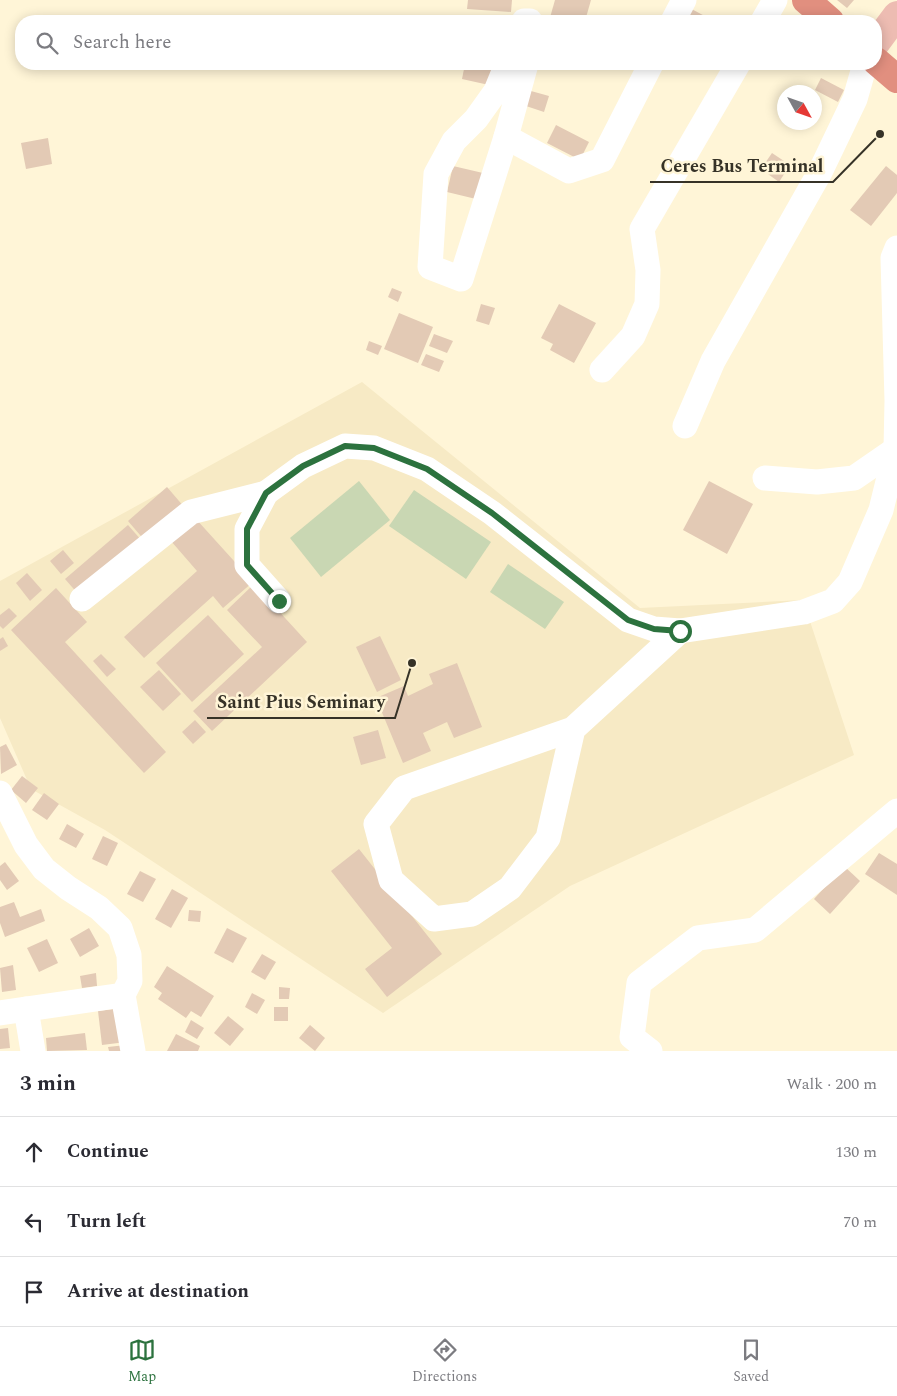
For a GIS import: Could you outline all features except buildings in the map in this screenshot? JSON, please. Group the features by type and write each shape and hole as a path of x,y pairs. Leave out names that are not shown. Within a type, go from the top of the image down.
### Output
{"highway":[{"path":"806,0 823,15"}],"main road":[{"path":"882,35 897,15"}],"street":[{"path":"676,15 684,0"},
{"path":"766,15 775,0"},
{"path":"505,70 496,91 476,120 454,141 436,174 430,267 462,279 506,137 524,70"},
{"path":"506,137 569,172 602,160 649,70"},
{"path":"602,370 633,336 647,304 648,270 642,229 735,70"},
{"path":"684,426 713,361 820,172 855,99 880,70"},
{"path":"82,599 191,512 266,493 303,466 345,446 374,448 427,469 492,513 628,620 654,629 680,631 804,612 833,602 850,582 881,510 896,449 897,401 893,258 897,248"},
{"path":"764,478 817,482 854,478 896,449"},
{"path":"266,493 247,529 247,565 279,601"},
{"path":"572,729 548,838 510,888 472,914 434,919 391,880 376,824 404,788 572,729 680,631"},
{"path":"0,793 26,845 44,869 68,888 99,908 120,928 129,955 130,981 123,995 133,1051"},
{"path":"650,1051 632,1037 639,983 698,938 755,930 897,811"},
{"path":"0,1013 123,995"},
{"path":"26,1009 33,1051"}],"shaded area":[{"path":"362,382 640,608 803,600 854,755 570,886 383,1013 105,830 31,789 0,718 0,581"}],"green space":[{"path":"359,481 390,520 321,577 290,538"},
{"path":"414,490 491,542 466,579 389,526"},
{"path":"508,564 564,602 545,629 490,592"}],"place":[{"name":"Ceres Bus Terminal","path":"880,134"},
{"name":"Saint Pius Seminary","path":"412,663"}],"route":[{"path":"279,601 247,565 247,529 266,493 303,466 345,446 374,448 427,469 492,513 628,620 654,629 680,631"}]}
